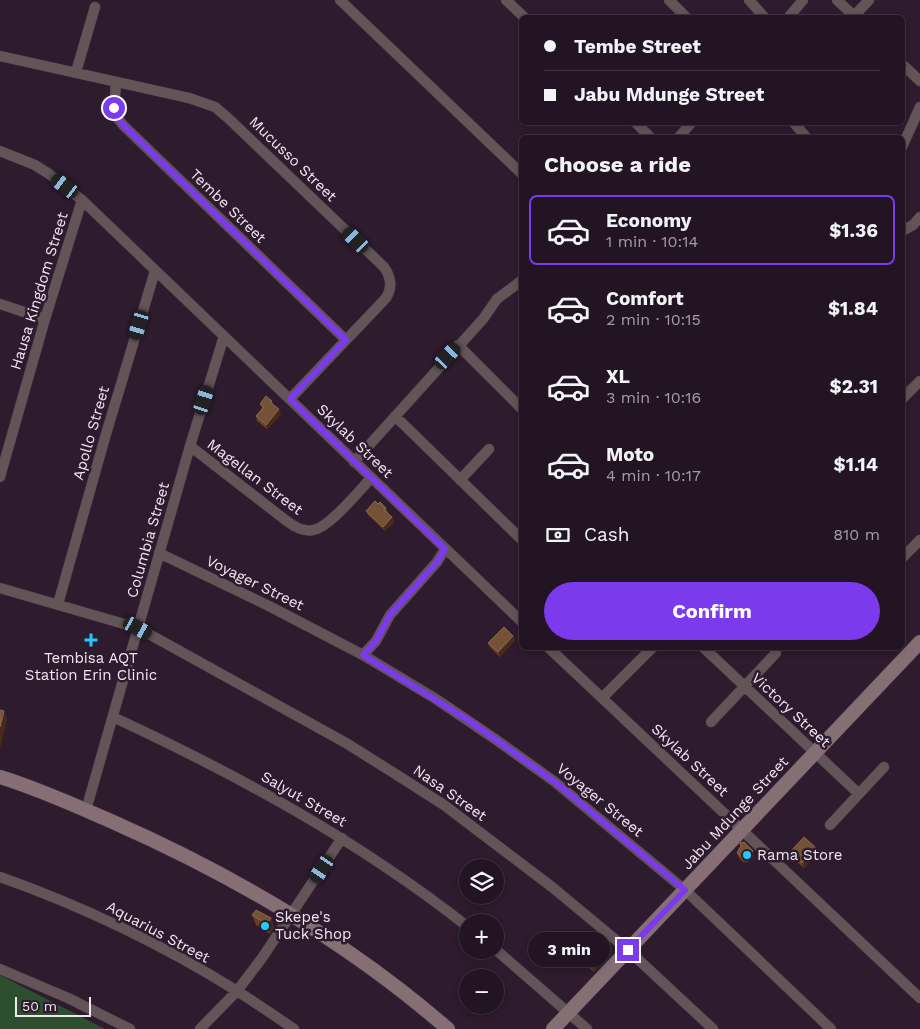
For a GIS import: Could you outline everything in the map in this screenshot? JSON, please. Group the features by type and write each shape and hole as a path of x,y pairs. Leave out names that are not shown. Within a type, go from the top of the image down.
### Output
{"street":[{"path":"340,0 519,171"},
{"path":"506,0 522,15"},
{"path":"668,0 684,15"},
{"path":"749,0 762,15"},
{"path":"790,15 803,0"},
{"path":"837,0 853,15"},
{"path":"857,15 869,0"},
{"path":"76,72 95,7"},
{"name":"Mucusso Street","path":"0,56 200,102 221,111 384,267 390,279 390,292 386,298 290,399"},
{"path":"905,67 920,81"},
{"name":"Tembe Street","path":"116,82 114,114 124,126 346,340"},
{"path":"905,141 920,107"},
{"path":"638,125 648,135"},
{"path":"681,135 689,125"},
{"path":"796,125 804,135"},
{"name":"Skylab Street","path":"0,151 35,165 82,200 519,619"},
{"name":"Hausa Kingdom Street","path":"0,477 45,319 82,200"},
{"path":"905,229 913,225 920,217"},
{"name":"Apollo Street","path":"58,604 106,434 156,271"},
{"path":"354,462 483,319 497,299 519,282"},
{"path":"0,304 45,319"},
{"name":"Columbia Street","path":"86,810 190,446 224,336"},
{"path":"458,345 519,406"},
{"path":"905,396 920,381"},
{"path":"395,416 519,536"},
{"name":"Magellan Street","path":"190,446 288,522 297,528 307,531 314,530 328,523 371,478"},
{"path":"460,480 489,449"},
{"path":"905,555 920,540"},
{"path":"363,655 376,641 390,615 437,562 445,549"},
{"name":"Voyager Street","path":"160,553 363,655 468,720 547,777 685,890 831,1029"},
{"name":"Nasa Street","path":"0,588 138,628 346,743 429,795 524,865 628,950 713,1029"},
{"name":"Jabu Mdunge Street","path":"553,1029 920,642"},
{"name":"Skylab Street","path":"551,650 920,998"},
{"path":"602,698 650,650"},
{"name":"Victory Street","path":"706,650 859,794"},
{"path":"711,722 776,653"},
{"name":"Salyut Street","path":"112,717 227,773 311,818 392,870 459,920"},
{"path":"830,825 884,767"},
{"path":"0,777 86,810 207,867 291,915 410,997 448,1029"},
{"path":"200,1029 237,991 291,915 342,838"},
{"name":"Aquarius Street","path":"0,877 82,909 162,949 237,991 294,1029"},
{"path":"504,957 587,1029"},
{"path":"0,969 76,1002 130,1029"}],"green space":[{"path":"0,975 105,1029 0,1029"}],"building":[{"path":"266,396 279,409 266,425 256,416 264,407 260,404"},
{"path":"375,501 378,504 380,502 386,508 384,510 392,517 383,527 366,511"},
{"path":"504,627 513,636 498,652 488,643"},
{"path":"0,710 4,711 0,727"},
{"path":"804,837 816,848 802,863 790,852"},
{"path":"744,842 753,851 746,858 737,853 741,846 740,843"},
{"path":"256,910 271,918 267,924 252,915"},
{"path":"595,947 603,953 592,967 584,961"}],"place":[{"name":"Tembisa AQT Station Erin Clinic","path":"91,640"},
{"name":"Rama Store","path":"747,855"},
{"name":"Skepe's Tuck Shop","path":"265,926"}],"route":[{"path":"114,108 114,114 118,120 346,340 290,399 445,549 437,562 390,615 376,641 363,655 468,720 555,782 685,890 628,950"}]}
